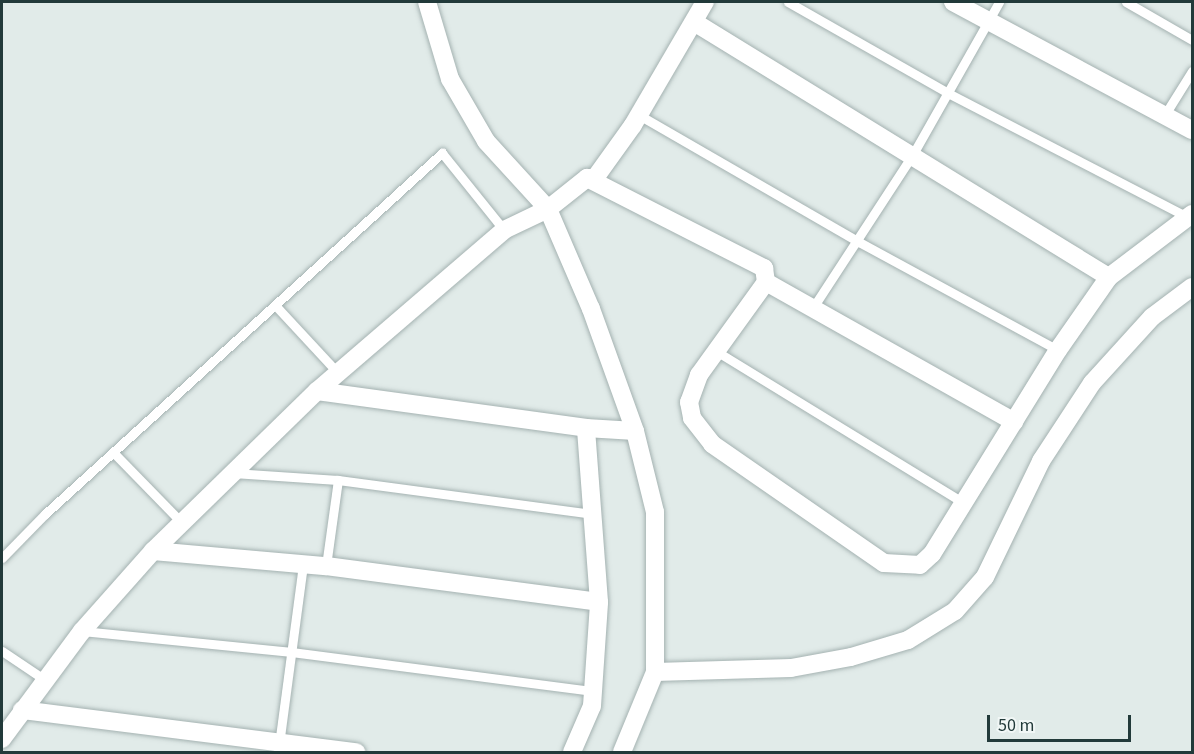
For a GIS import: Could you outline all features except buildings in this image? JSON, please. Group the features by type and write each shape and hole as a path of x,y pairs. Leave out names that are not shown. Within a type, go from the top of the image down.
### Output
{"street":[{"path":"427,2 450,79 486,141 548,209 591,309 635,431 655,512 655,672 622,753"},
{"path":"2,739 82,631 153,551 317,391 504,230 548,209 587,178 595,178 639,115 705,2"},
{"path":"953,2 1192,130"},
{"path":"694,22 913,154 1109,277"},
{"path":"587,178 764,268 766,282 699,375 689,402 692,418 712,444 884,563 920,565 932,554 1058,350 1109,277 1190,215"},
{"path":"766,282 1014,422"},
{"path":"655,672 791,668 851,657 908,640 955,610 985,577 1041,461 1092,383 1152,317 1192,286"},
{"path":"317,391 586,428 635,431"},
{"path":"572,753 592,706 598,602 594,514 586,428"},
{"path":"153,551 326,566 598,602"},
{"path":"22,710 279,747 356,753"}],"lane":[{"path":"788,2 948,93 1190,215"},
{"path":"812,309 858,242 913,154 986,21 999,2"},
{"path":"1126,2 1192,40"},
{"path":"1164,116 1192,71"},
{"path":"639,115 858,242 1058,350"},
{"path":"2,558 113,452 442,153 504,230"},
{"path":"275,305 338,373"},
{"path":"716,351 965,503"},
{"path":"113,452 182,523"},
{"path":"233,472 338,480 594,514"},
{"path":"326,566 338,480"},
{"path":"279,747 303,564"},
{"path":"82,631 292,652 594,692"},
{"path":"2,651 45,680"}]}
